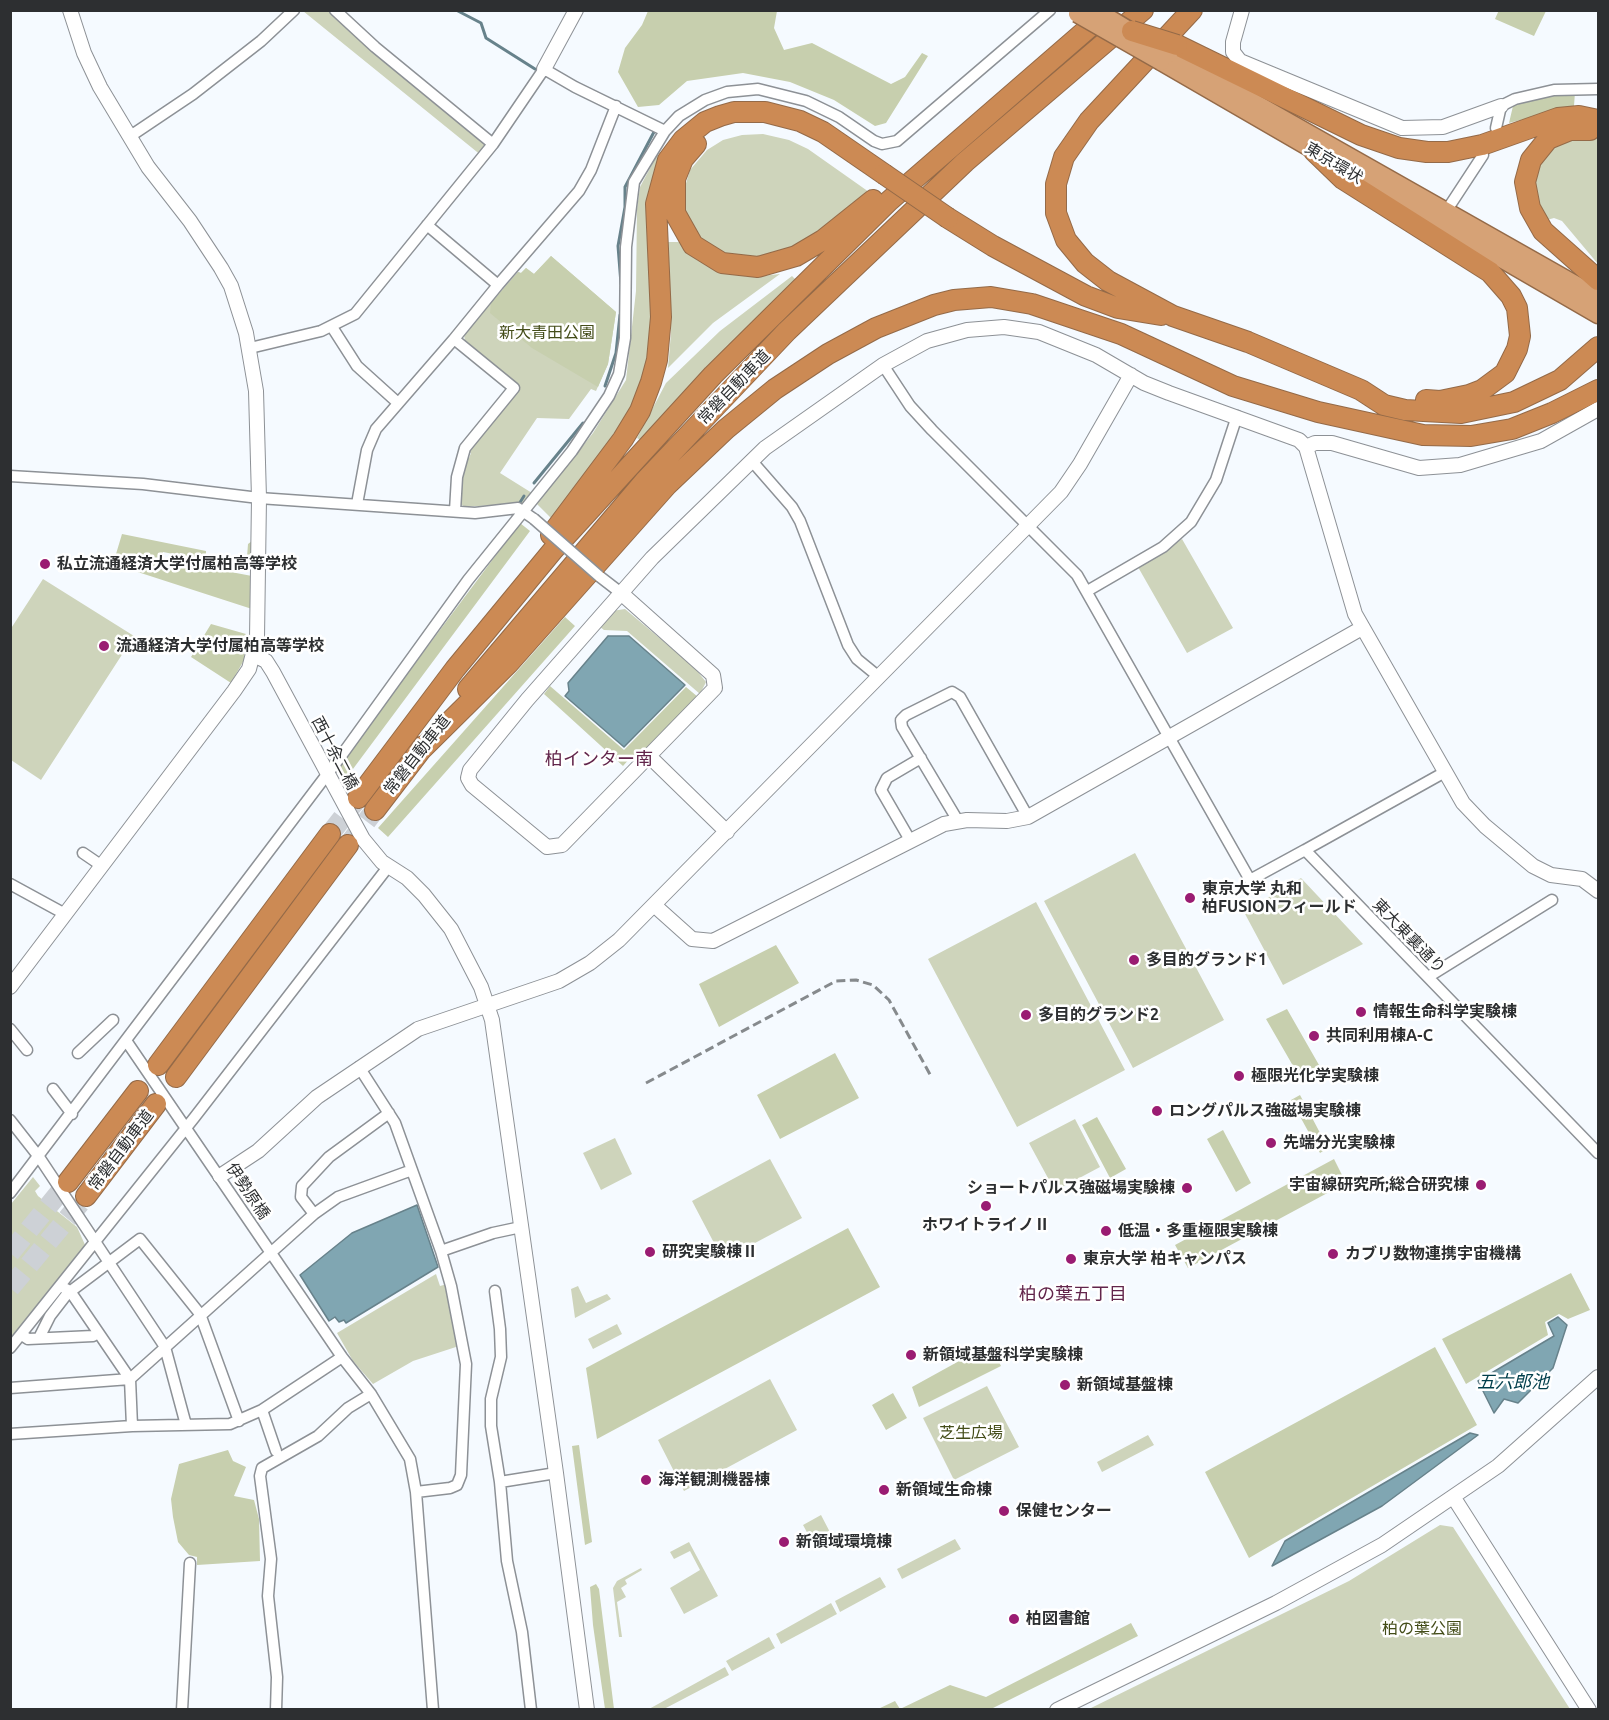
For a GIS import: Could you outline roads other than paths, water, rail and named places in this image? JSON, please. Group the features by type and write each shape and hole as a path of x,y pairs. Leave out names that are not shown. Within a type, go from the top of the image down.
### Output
{"highway":[{"path":"1096,10 1169,54 1361,135 1399,148 1448,152 1482,145 1557,118 1579,116 1599,120"},
{"name":"常磐自動車道","path":"358,798 455,669 554,549 713,375 889,201 1109,10"},
{"name":"常磐自動車道","path":"375,810 494,657 600,531 787,331 965,162 1143,10"},
{"path":"1192,10 1089,121 1071,143 1059,170 1055,198 1056,213 1066,240 1085,263 1108,281 1173,316 1248,342 1361,390 1384,405 1405,410 1440,413 1477,411 1514,402 1545,389 1576,369 1599,348"},
{"name":"東京環状","path":"1073,12 1169,54 1443,217 1599,315"},
{"name":"東京環状","path":"1169,54 1314,151 1599,297"},
{"path":"880,178 803,136 773,126 750,123 718,130 690,150 675,178 673,201 679,224 685,234 693,245 710,258 744,267 781,262 810,249 846,223 944,138 1055,56"},
{"path":"455,669 623,439 639,411 651,382 660,340 656,204 663,173 674,149 693,130 720,116 734,112 765,112 800,121 823,132 880,178 944,222 1121,334"},
{"path":"1599,131 1582,129 1558,133 1537,150 1531,160 1525,182 1530,208 1540,227 1599,280"},
{"path":"1314,151 1343,179 1490,272 1511,296 1520,322 1519,342 1512,361 1505,373 1482,390 1440,401 1361,390"},
{"path":"944,222 1086,296 1118,308 1173,316"},
{"path":"416,755 508,664 696,457 748,410 828,354 904,315 934,305 992,297 1032,304 1121,334 1233,386 1318,412 1386,425 1405,433 1449,437 1491,434 1532,422 1599,390"},
{"path":"1386,425 1471,422 1514,412 1553,396 1599,362"},
{"path":"158,1065 330,834"},
{"path":"176,1077 348,845"},
{"name":"常磐自動車道","path":"68,1182 138,1091"},
{"name":"常磐自動車道","path":"86,1196 156,1104"}],"street":[{"path":"10,987 234,691 249,669 254,655 260,498 256,391 250,348 239,309 221,268 129,137 88,62 70,10"},
{"path":"129,137 193,94 261,41 294,10"},
{"path":"336,10 375,47 493,144"},
{"path":"250,348 332,327 362,307 493,144 544,69 576,10"},
{"path":"10,1193 127,1042 468,580 572,451 616,382 625,338 626,247 634,182 665,131 679,116 705,100 727,92 758,89 806,101 839,117 874,141 890,143 907,134 1050,10"},
{"path":"1242,10 1233,42 1233,52 1240,61 1402,128 1443,128 1534,93 1576,87 1599,89"},
{"path":"544,69 575,87 665,131"},
{"path":"357,504 367,450 376,429 579,191 591,170 616,106"},
{"path":"1496,128 1500,106"},
{"path":"1443,217 1483,155"},
{"path":"427,225 498,285"},
{"path":"332,327 357,366 398,403"},
{"path":"10,476 143,484 260,498 475,513 510,508 523,511 621,593 713,675 716,682 708,698 562,845 553,848 547,847 480,792 468,778 474,762 621,593 660,550 751,460 801,421 883,365 919,345 950,334 1004,327 1039,332 1068,342 1169,393 1299,440 1306,447 1355,614 1445,772 1471,813 1533,866 1551,875 1593,887 1599,872"},
{"path":"454,339 514,388 465,448 457,477 455,511"},
{"path":"883,365 910,406 1070,565 1089,590 1169,738 1250,880 1445,772"},
{"path":"220,1176 258,1151 317,1097 418,1029 487,1004 544,987 582,968 619,940 1061,492 1080,464 1131,375"},
{"path":"1306,447 1315,443 1332,443 1419,468 1460,465 1541,441 1599,410"},
{"path":"1089,590 1163,547 1191,522 1216,480 1237,416"},
{"path":"751,460 796,514 806,534 848,645 857,658 879,677"},
{"path":"654,905 692,939 713,941 944,824 958,820 1007,821 1028,817 1362,628"},
{"name":"西十余二橋","path":"254,655 266,662 273,672 363,839 388,867 407,878 444,919 466,957 487,1004 496,1041 587,1710"},
{"path":"958,820 902,727 901,720 906,715 948,693 955,692 1028,817"},
{"path":"650,757 727,832"},
{"path":"910,840 882,789 887,778 921,758"},
{"name":"東大東裏通り","path":"1305,850 1599,1153"},
{"path":"84,854 102,866"},
{"path":"39,1338 66,1289 96,1243 388,867"},
{"path":"10,884 65,914"},
{"path":"1428,977 1552,900"},
{"path":"78,1053 113,1020"},
{"path":"10,1029 27,1050"},
{"name":"伊勢原橋","path":"127,1042 342,1357 371,1394 410,1459 416,1492 433,1710"},
{"path":"359,1067 395,1123 412,1170 451,1286 466,1364 461,1474 457,1485 416,1492"},
{"path":"53,1089 72,1114"},
{"path":"314,1214 301,1197 302,1186 329,1156 389,1113"},
{"path":"10,1120 39,1157 165,1347 186,1425"},
{"path":"10,1388 130,1379 314,1214 338,1197 412,1170"},
{"path":"441,1251 493,1233 521,1227"},
{"path":"10,1348 66,1289 109,1264 141,1239 200,1314 238,1421"},
{"path":"66,1289 130,1379 132,1426"},
{"path":"495,1291 501,1357 491,1399 491,1426 500,1482 507,1561 523,1641 531,1710"},
{"path":"22,1335 28,1339 93,1336 98,1333"},
{"path":"10,1434 132,1426 230,1424 262,1410 342,1357"},
{"path":"1057,1710 1327,1576 1455,1498 1523,1446 1599,1377"},
{"path":"276,1710 277,1677 268,1596 272,1559 260,1476 262,1468 318,1436 348,1408 371,1394"},
{"path":"262,1410 276,1451"},
{"path":"500,1482 556,1473"},
{"path":"1455,1498 1589,1710"},
{"path":"182,1710 189,1563"}],"water":[{"path":"608,636 629,636 685,685 624,747 565,696 569,691 568,683"},
{"path":"417,1205 438,1267 346,1323 344,1320 339,1322 335,1317 329,1321 300,1275 352,1233"},
{"name":"五六郎池","path":"1558,1317 1567,1325 1553,1368 1518,1403 1504,1399 1494,1413 1478,1381 1554,1336 1548,1323"},
{"name":"五六郎池","path":"1470,1433 1478,1435 1382,1506 1272,1566 1285,1541"}],"waterway":[{"path":"456,10 481,23 486,38 535,69"},
{"path":"621,284 618,246 625,207 625,187 655,130"},
{"path":"605,386 616,353 620,315"},
{"path":"534,483 583,423"},
{"path":"519,504 524,496"}],"tunnel":[{"path":"330,834 358,798"},
{"path":"348,845 375,810"},
{"path":"10,1253 68,1182"},
{"path":"10,1288 86,1196"}],"railway":[{"path":"646,1083 836,981 856,980 873,985 889,1000 932,1078"}],"place":[{"name":"私立流通経済大学付属柏高等学校","path":"45,564"},
{"name":"流通経済大学付属柏高等学校","path":"104,646"},
{"name":"東京大学 丸和 柏FUSIONフィールド","path":"1190,898"},
{"name":"多目的グランド1","path":"1134,960"},
{"name":"情報生命科学実験棟","path":"1361,1012"},
{"name":"多目的グランド2","path":"1026,1015"},
{"name":"共同利用棟A-C","path":"1314,1036"},
{"name":"極限光化学実験棟","path":"1239,1076"},
{"name":"ロングパルス強磁場実験棟","path":"1157,1111"},
{"name":"先端分光実験棟","path":"1271,1143"},
{"name":"宇宙線研究所;総合研究棟","path":"1481,1185"},
{"name":"ショートパルス強磁場実験棟","path":"1187,1188"},
{"name":"ホワイトライノⅡ","path":"986,1206"},
{"name":"低温・多重極限実験棟","path":"1106,1231"},
{"name":"研究実験棟Ⅱ","path":"650,1252"},
{"name":"カブリ数物連携宇宙機構","path":"1333,1254"},
{"name":"東京大学 柏キャンパス","path":"1071,1259"},
{"name":"新領域基盤科学実験棟","path":"911,1355"},
{"name":"新領域基盤棟","path":"1065,1385"},
{"name":"海洋観測機器棟","path":"646,1480"},
{"name":"新領域生命棟","path":"884,1490"},
{"name":"保健センター","path":"1004,1511"},
{"name":"新領域環境棟","path":"784,1542"},
{"name":"柏図書館","path":"1014,1619"}],"district":[{"name":"柏インター南","path":"599,759"},
{"name":"柏の葉五丁目","path":"1073,1294"}],"park label":[{"name":"新大青田公園","path":"547,333"},
{"name":"芝生広場","path":"971,1433"},
{"name":"柏の葉公園","path":"1422,1629"}]}
